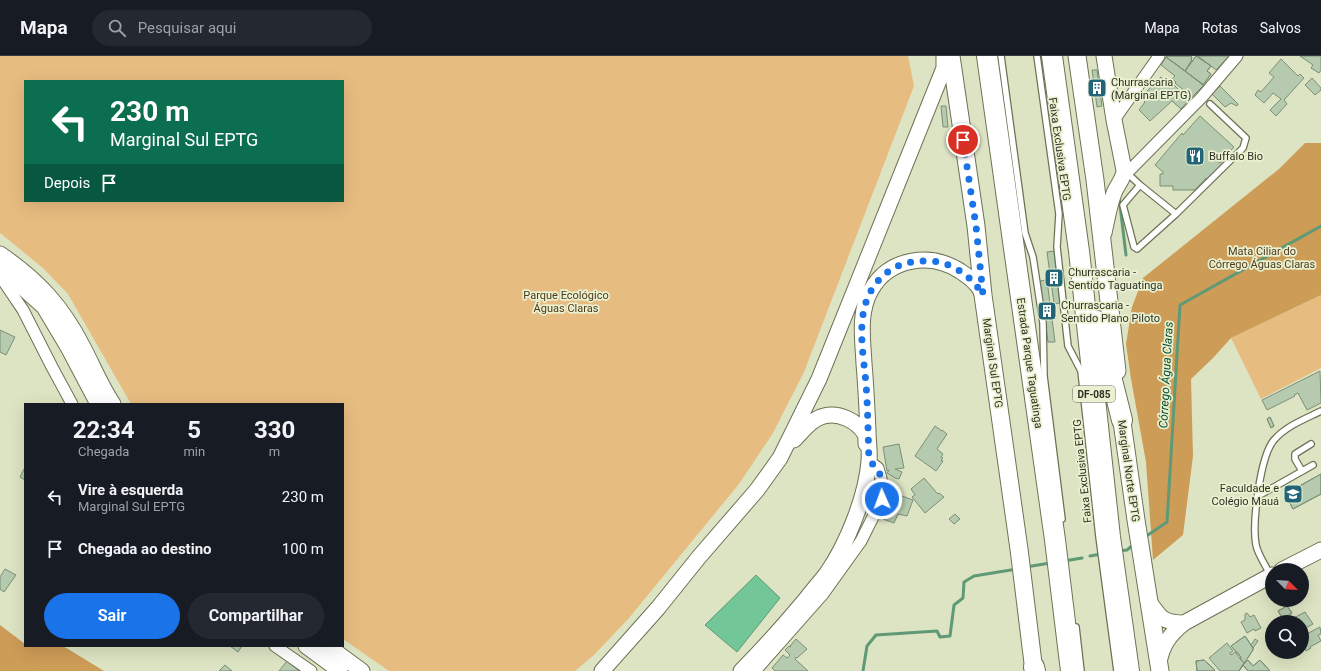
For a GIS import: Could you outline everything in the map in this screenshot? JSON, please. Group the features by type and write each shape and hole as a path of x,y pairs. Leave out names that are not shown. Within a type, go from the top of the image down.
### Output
{"highway":[{"name":"Estrada Parque Taguatinga","path":"987,56 1055,540 1071,671"},
{"name":"DF-085","path":"1052,56 1079,251 1104,537 1129,671"},
{"path":"1079,251 1122,420"}],"main road":[{"name":"Marginal Sul EPTG","path":"951,56 976,226 983,295 1019,549 1034,670"},
{"name":"Marginal Norte EPTG","path":"1077,56 1095,180 1122,420 1159,668"}],"street":[{"path":"780,458 819,379 944,68 944,56"},
{"path":"1104,56 1114,120 1125,174"},
{"path":"1114,120 1159,56"},
{"path":"1102,246 1108,212 1114,193 1125,174 1202,97 1238,56"},
{"path":"0,254 30,276 52,298 69,322 111,403"},
{"path":"741,671 794,613 827,573 850,531 863,493 869,461 862,327 864,303 877,281 886,273 900,265 914,261 934,260 950,265 966,275 976,284 983,295"},
{"path":"0,271 14,280 44,308 69,349 97,403"},
{"path":"0,276 23,310 71,403"},
{"path":"602,671 658,608 699,557 757,490 780,458 808,424 823,416 839,416 854,422 865,435 869,461 878,468 881,478 882,499 861,541 823,594 755,671"},
{"path":"1299,563 1320,553"},
{"path":"1159,668 1161,652 1167,640 1170,635 1184,623 1265,579"},
{"path":"1148,600 1163,619 1174,623 1184,623"},
{"path":"276,647 311,671"},
{"path":"307,647 340,671"},
{"path":"329,647 362,671"}],"lane":[{"path":"1001,56 1025,233 1033,257 1043,323 1044,376 1062,522"},
{"name":"Faixa Exclusiva EPTG","path":"1037,56 1059,214 1058,247 1068,346 1081,371 1104,537"},
{"path":"1140,185 1123,205 1134,247 1137,249 1176,214 1243,148 1246,138 1210,104"},
{"path":"1125,174 1176,214"},
{"path":"1267,563 1256,547 1254,518 1262,473 1273,441 1290,428 1321,411"},
{"path":"1302,471 1295,459 1295,454 1310,444"},
{"path":"1258,496 1313,465"},
{"path":"1111,578 1117,671"},
{"path":"1074,617 1081,671"}],"green space":[{"name":"Parque Ecológico Águas Claras","path":"0,56 908,56 914,86 804,372 773,433 739,484 629,618 594,655 575,671 389,671 344,640 344,403 130,403 68,294 43,268 0,233"},
{"name":"Mata Ciliar do Córrego Águas Claras","path":"1305,143 1321,143 1321,295 1231,338 1191,379 1193,456 1183,535 1153,560 1146,462 1126,344 1132,307 1143,278 1279,169"},
{"path":"1321,295 1321,368 1261,399 1231,338"},
{"path":"0,625 24,643 24,647 65,647 104,671 0,671"}],"shaded area":[{"path":"756,575 780,598 737,652 705,625"}],"building":[{"path":"1191,56 1192,60 1185,71 1166,57"},
{"path":"1191,56 1192,60 1185,71 1166,57"},
{"path":"1196,56 1211,66 1207,71 1211,74 1203,85 1185,71"},
{"path":"1196,56 1211,66 1207,71 1211,74 1203,85 1185,71"},
{"path":"1198,56 1229,56 1216,70"},
{"path":"1300,56 1321,56 1321,70 1319,73 1311,68 1313,65"},
{"path":"1166,57 1204,85 1192,97 1175,83 1176,82 1172,79 1175,76 1161,65"},
{"path":"1281,59 1298,76 1300,74 1304,78 1284,100 1287,104 1276,116 1270,110 1281,99 1273,93 1264,103 1255,95 1258,90 1261,92 1274,77 1269,73"},
{"name":"Churrascaria (Marginal EPTG)","path":"1092,70 1097,70 1102,106 1097,107"},
{"path":"1161,77 1166,82 1168,79 1181,92 1178,95 1182,96 1187,102 1181,109 1172,101 1150,121 1139,110 1145,102 1141,97"},
{"path":"1312,78 1321,88 1321,90 1315,95 1305,85"},
{"path":"1220,86 1238,104 1237,106 1231,103 1225,107 1212,94"},
{"path":"941,106 946,106 948,127 943,127"},
{"name":"Buffalo Bio","path":"1200,116 1234,147 1222,160 1226,163 1209,181 1206,178 1195,190 1173,190 1173,186 1160,186 1160,174 1163,174 1163,172 1155,165 1182,133 1183,135","holes":["1220,158 1222,160 1220,163 1217,161"]},
{"name":"Churrascaria - Sentido Taguatinga","path":"1054,251 1060,303 1054,304 1047,252"},
{"name":"Churrascaria - Sentido Plano Piloto","path":"1047,280 1055,342 1048,342 1040,281"},
{"path":"0,330 15,337 6,355 0,352"},
{"path":"1320,371 1321,403 1307,410 1298,393 1267,410 1262,400"},
{"path":"1270,417 1274,426 1271,428 1267,419"},
{"path":"1270,417 1274,426 1271,428 1267,419"},
{"path":"935,426 947,434 937,449 943,454 941,457 943,458 941,460 943,461 936,471 915,456"},
{"path":"899,444 904,468 895,469 902,472 899,479 887,473 889,470 887,471 883,447"},
{"path":"24,469 24,479 20,477"},
{"path":"1321,474 1321,494 1293,509 1285,494"},
{"path":"1321,474 1321,494 1293,509 1285,494"},
{"path":"924,478 938,494 939,493 944,497 925,513 912,497 915,495 911,489"},
{"path":"898,488 899,495 913,500 907,516 898,514 894,523 883,519"},
{"path":"955,514 960,519 954,524 949,519"},
{"path":"5,569 16,575 4,592 0,589 0,577"},
{"path":"1288,607 1292,613 1289,615 1280,615 1278,611"},
{"path":"1288,607 1292,613 1289,615 1280,615 1278,611"},
{"path":"1305,612 1307,615 1299,615"},
{"path":"1247,613 1250,617 1254,615 1261,628 1255,631 1254,629 1247,633 1241,622 1245,620 1245,614"},
{"path":"1309,618 1313,624 1309,626"},
{"path":"1320,627 1321,634 1318,635 1321,641 1310,647 1311,648 1309,649 1309,633"},
{"path":"1245,636 1253,650 1239,671 1244,663 1240,659 1241,657 1231,646"},
{"path":"1245,636 1253,650 1239,671 1244,663 1240,659 1241,657 1231,646"},
{"path":"796,639 807,649 795,659 808,671 775,671 772,668 783,655 787,658 790,655 785,650 789,646 791,647 790,646"},
{"path":"1255,639 1258,641 1253,648 1251,645"},
{"path":"1227,643 1233,651 1230,653 1231,655 1235,652 1244,663 1239,671 1220,671 1209,658"},
{"path":"231,647 241,647 238,652"},
{"path":"1204,660 1215,670 1214,671 1197,671 1196,661"},
{"path":"1204,660 1215,670 1214,671 1197,671 1196,661"},
{"path":"1248,660 1253,666 1260,660 1270,671 1248,671 1243,665"},
{"path":"1248,660 1253,666 1260,660 1270,671 1248,671 1243,665"},
{"path":"287,661 299,671 279,671"},
{"path":"225,665 232,671 219,671"}],"waterway":[{"path":"1119,197 1126,255"},
{"name":"Córrego Água Claras","path":"1145,537 1167,522 1180,305 1321,226"},
{"name":"Córrego Água Claras","path":"1119,551 1127,550 1133,545"},
{"name":"Córrego Água Claras","path":"1090,556 1101,554"},
{"name":"Córrego Água Claras","path":"1064,561 1082,558"},
{"name":"Córrego Água Claras","path":"1026,567 1050,563"},
{"path":"863,671 867,646 876,635 937,631 940,637 950,636 954,605 963,598 964,582 974,576 1017,569"}],"place":[{"name":"Churrascaria (Marginal EPTG)","path":"1097,88"},
{"name":"Buffalo Bio","path":"1195,156"},
{"name":"Churrascaria - Sentido Taguatinga","path":"1054,278"},
{"name":"Churrascaria - Sentido Plano Piloto","path":"1047,311"},
{"name":"Faculdade e Colégio Mauá","path":"1293,494"}],"route":[{"path":"882,499 881,478 878,468 869,461 862,327 864,303 877,281 886,273 900,265 914,261 934,260 950,265 966,275 976,284 983,295 976,226 963,140"}]}
